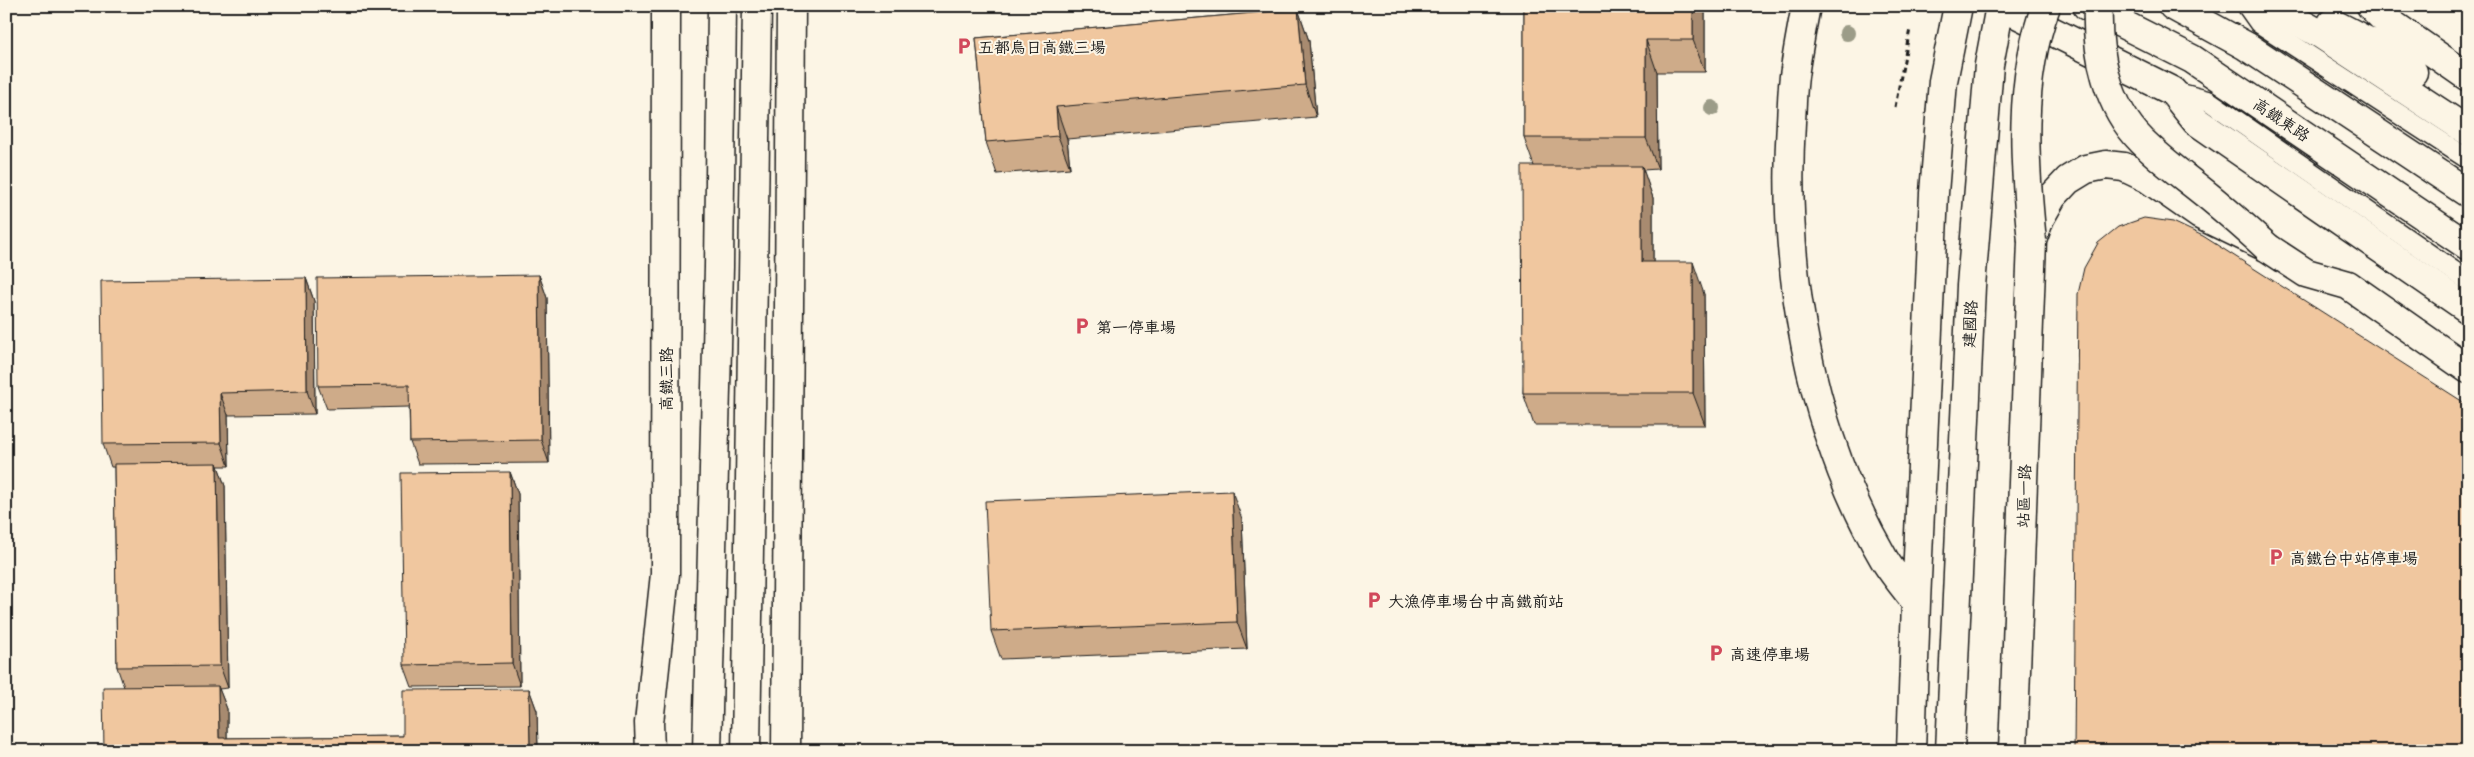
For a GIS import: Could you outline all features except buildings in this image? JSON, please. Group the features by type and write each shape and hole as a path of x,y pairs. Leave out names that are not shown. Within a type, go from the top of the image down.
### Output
{"street":[{"name":"高鐵三路","path":"650,751 649,723 664,574 666,6"},
{"path":"707,751 719,267 722,6"},
{"path":"746,751 757,6"},
{"path":"786,751 791,6"},
{"path":"1806,6 1795,71 1789,164 1791,248 1802,328 1829,435 1860,512 1885,560 1916,602"},
{"path":"1911,751 1935,184 1943,82 1958,6"},
{"path":"2001,6 2172,90 2196,121 2468,309"},
{"name":"建國路","path":"1950,751 1971,286 1989,64 2001,6"},
{"path":"2032,241 2026,177 2025,131 2031,71 2041,20 2046,6"},
{"name":"高鐵東路","path":"2087,6 2200,64 2468,246"},
{"path":"2098,6 2097,32 2101,60 2110,90 2122,116 2147,146 2268,248 2306,273 2348,285 2468,369"},
{"path":"2173,6 2246,46 2468,193"},
{"path":"2270,6 2322,35 2468,130"},
{"path":"2299,6 2369,42 2468,109"},
{"path":"2371,6 2382,17 2468,77"},
{"path":"2032,241 2040,218 2052,198 2068,180 2086,169 2106,165 2124,167 2147,178 2200,215 2268,248"},
{"name":"站區一路","path":"2013,751 2032,241"}],"lane":[{"path":"2247,6 2260,22 2468,159"},
{"path":"2172,90 2209,101 2468,281"}],"path":[{"path":"1895,107 1910,29"}],"place":[{"name":"五都烏日高鐵三場","path":"964,46"},
{"name":"第一停車場","path":"1082,326"},
{"name":"高鐵台中站停車場","path":"2276,557"},
{"name":"大漁停車場台中高鐵前站","path":"1374,600"},
{"name":"高速停車場","path":"1716,653"}]}
